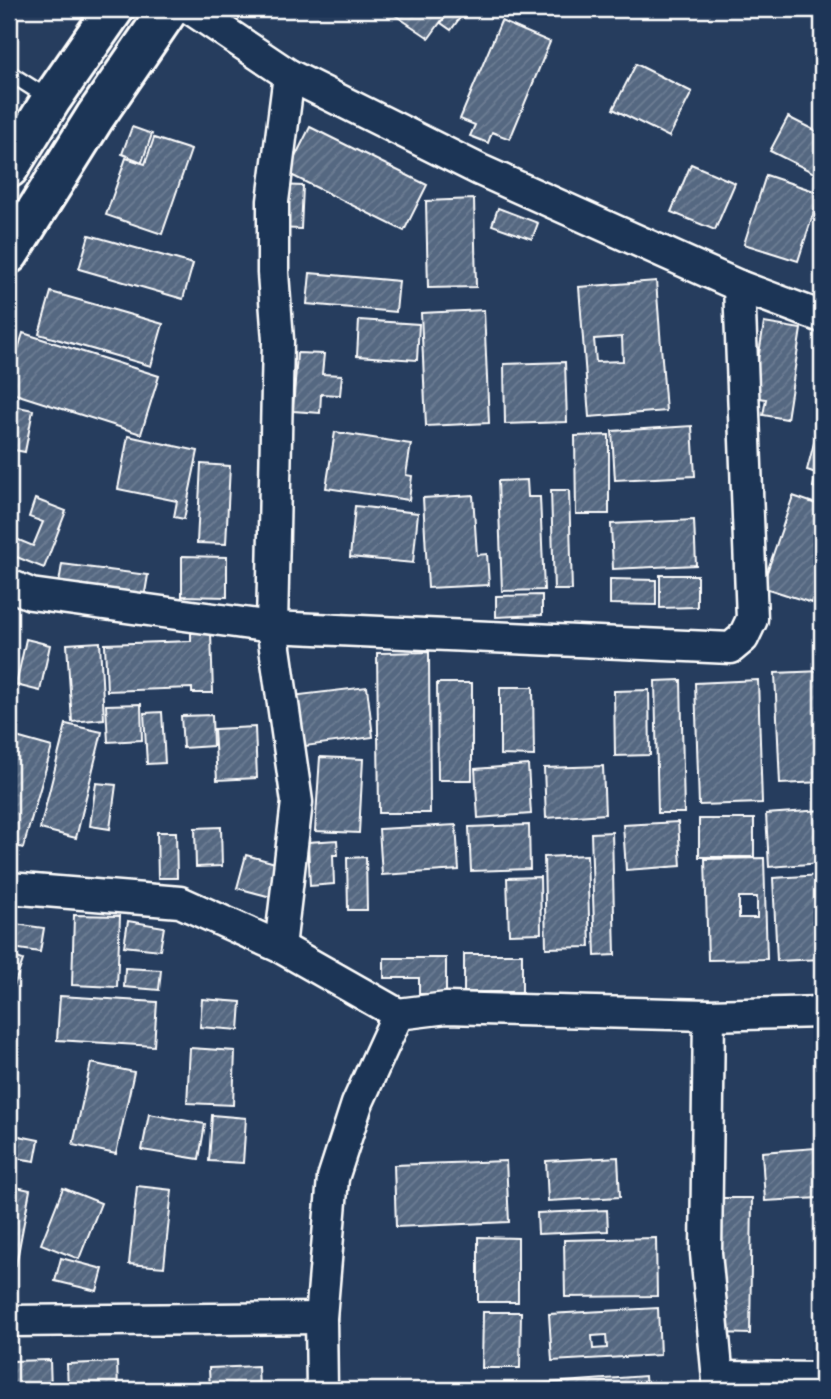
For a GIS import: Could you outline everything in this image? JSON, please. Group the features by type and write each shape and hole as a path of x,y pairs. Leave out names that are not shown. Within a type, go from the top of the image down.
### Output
{"street":[{"path":"9,168 51,100 114,9"},
{"path":"9,254 95,117 169,9"},
{"path":"191,9 289,75 480,170 739,286 822,317"},
{"path":"280,947 297,802 272,626 278,340 273,201 289,75"},
{"path":"9,585 31,594 272,626 731,648 743,638 752,619 739,286"},
{"path":"9,888 180,902 280,947 398,1014 447,1008 709,1015 822,1012"},
{"path":"322,1390 320,1318 333,1178 357,1104 398,1014"},
{"path":"709,1015 706,1253 718,1384 822,1378"},
{"path":"9,1321 320,1318"}],"lane":[{"path":"9,73 51,100"}],"building":[{"path":"386,9 450,9 429,38"},
{"path":"452,9 464,12 451,30 441,23"},
{"path":"501,21 550,42 510,139 492,132 488,143 470,136 475,125 460,119"},
{"path":"636,64 692,92 669,137 613,109"},
{"path":"788,117 822,134 822,177 770,151"},
{"path":"132,127 152,134 142,162 122,154"},
{"path":"310,127 427,185 404,231 287,173"},
{"path":"154,138 191,150 162,234 106,215 126,158 145,164"},
{"path":"691,164 735,183 715,230 671,212"},
{"path":"766,175 820,193 798,261 744,244"},
{"path":"278,185 303,186 301,229 275,228"},
{"path":"474,199 476,287 428,288 426,201"},
{"path":"498,208 538,223 532,239 492,225"},
{"path":"89,235 193,264 183,299 79,269"},
{"path":"310,273 399,281 396,312 307,304"},
{"path":"656,281 666,411 589,417 579,287","holes":["622,337 623,361 596,362 594,339"]},
{"path":"51,292 163,324 151,366 39,334"},
{"path":"484,310 489,423 426,426 421,313"},
{"path":"359,320 419,324 417,360 357,356"},
{"path":"764,323 801,329 787,419 763,415 766,399 752,397"},
{"path":"23,333 159,376 141,434 9,392 9,379"},
{"path":"297,353 324,354 322,374 342,375 340,395 321,394 320,413 293,411"},
{"path":"565,362 567,422 505,424 504,364"},
{"path":"9,405 33,410 25,452 9,449"},
{"path":"692,426 695,476 615,480 612,431"},
{"path":"335,432 411,444 406,475 412,476 409,500 326,488"},
{"path":"609,435 609,514 576,514 575,436"},
{"path":"816,435 822,437 822,490 813,487 816,473 807,470"},
{"path":"128,436 198,451 184,519 174,517 177,501 118,489"},
{"path":"201,464 230,466 226,544 197,543"},
{"path":"527,480 528,497 540,497 544,590 502,591 498,481"},
{"path":"551,490 569,490 572,590 554,590"},
{"path":"473,495 477,555 487,554 489,585 428,588 423,498"},
{"path":"793,496 822,506 822,572 812,603 762,587"},
{"path":"35,499 66,511 44,568 9,554 9,536 33,546 43,522 29,517"},
{"path":"355,506 418,513 413,563 350,557"},
{"path":"694,520 696,565 613,569 611,524"},
{"path":"182,556 227,557 227,597 182,596"},
{"path":"62,564 148,575 144,599 126,597 127,592 59,583"},
{"path":"660,575 697,575 697,607 660,608"},
{"path":"610,579 656,580 656,605 610,604"},
{"path":"542,595 542,615 496,617 496,596"},
{"path":"191,633 211,633 213,693 192,693 192,688 107,691 105,644 191,641"},
{"path":"26,639 50,645 40,691 16,685"},
{"path":"100,642 104,719 72,722 67,644"},
{"path":"429,652 430,813 379,813 377,653"},
{"path":"822,671 822,782 780,784 775,673"},
{"path":"681,680 684,813 658,813 655,681"},
{"path":"758,680 762,803 699,805 695,683"},
{"path":"437,683 472,683 472,780 438,780"},
{"path":"367,687 373,737 298,747 291,696"},
{"path":"500,687 533,687 534,756 500,755"},
{"path":"649,690 650,755 615,756 614,691"},
{"path":"141,704 142,740 108,742 106,705"},
{"path":"162,712 165,763 147,764 144,713"},
{"path":"212,715 213,746 183,748 181,716"},
{"path":"66,724 102,732 76,838 40,829"},
{"path":"255,727 257,778 217,780 214,729"},
{"path":"9,735 52,747 23,848 9,844"},
{"path":"320,757 363,759 359,833 315,831"},
{"path":"528,765 531,814 478,818 475,769"},
{"path":"603,766 605,814 546,818 544,768"},
{"path":"96,783 116,785 110,829 90,826"},
{"path":"822,810 822,863 769,867 766,814"},
{"path":"699,819 754,819 754,857 699,857"},
{"path":"678,822 681,866 626,870 623,825"},
{"path":"456,825 459,870 382,875 379,829"},
{"path":"529,825 530,869 471,871 469,827"},
{"path":"221,827 222,866 196,867 195,828"},
{"path":"157,832 176,832 177,878 158,878"},
{"path":"612,832 615,955 595,956 591,833"},
{"path":"337,840 338,855 333,855 334,884 310,886 308,842"},
{"path":"246,855 279,864 271,897 237,888"},
{"path":"587,855 590,947 546,948 544,857"},
{"path":"366,857 367,910 348,910 347,858"},
{"path":"764,858 767,959 708,960 705,859","holes":["739,897 757,897 757,918 739,918"]},
{"path":"822,875 822,959 777,961 773,878"},
{"path":"540,877 541,933 509,934 507,878"},
{"path":"74,915 120,916 117,987 72,985"},
{"path":"128,921 164,927 160,950 124,946"},
{"path":"15,924 44,928 40,952 12,948"},
{"path":"464,954 522,954 522,992 464,992"},
{"path":"9,955 23,960 11,994 9,993"},
{"path":"384,958 446,958 446,994 419,994 419,978 384,978"},
{"path":"125,968 161,970 159,990 124,987"},
{"path":"60,996 157,1002 154,1046 57,1040"},
{"path":"202,999 241,1002 239,1030 200,1027"},
{"path":"190,1048 235,1051 233,1105 187,1103"},
{"path":"91,1063 134,1072 116,1154 73,1145"},
{"path":"149,1114 205,1124 199,1159 142,1150"},
{"path":"212,1115 246,1118 243,1163 209,1161"},
{"path":"9,1134 39,1140 35,1161 16,1158 11,1186 30,1190 16,1265 9,1264"},
{"path":"816,1148 819,1198 765,1201 762,1152"},
{"path":"618,1157 620,1197 548,1201 546,1161"},
{"path":"506,1161 509,1222 396,1227 394,1165"},
{"path":"137,1186 172,1190 164,1267 129,1264"},
{"path":"63,1188 101,1203 79,1259 41,1244"},
{"path":"720,1198 752,1198 750,1334 719,1333"},
{"path":"607,1210 608,1231 538,1234 537,1213"},
{"path":"478,1237 518,1238 518,1302 478,1302"},
{"path":"656,1238 657,1296 565,1297 564,1240"},
{"path":"61,1258 103,1269 97,1291 55,1281"},
{"path":"658,1308 660,1355 552,1361 549,1314","holes":["606,1335 607,1348 593,1349 592,1336"]},
{"path":"483,1312 521,1312 520,1368 482,1368"},
{"path":"50,1360 51,1390 9,1390 9,1361"},
{"path":"117,1362 118,1390 68,1390 67,1364"},
{"path":"258,1366 259,1390 210,1390 209,1368"},
{"path":"645,1376 646,1390 538,1390 538,1384"}]}
